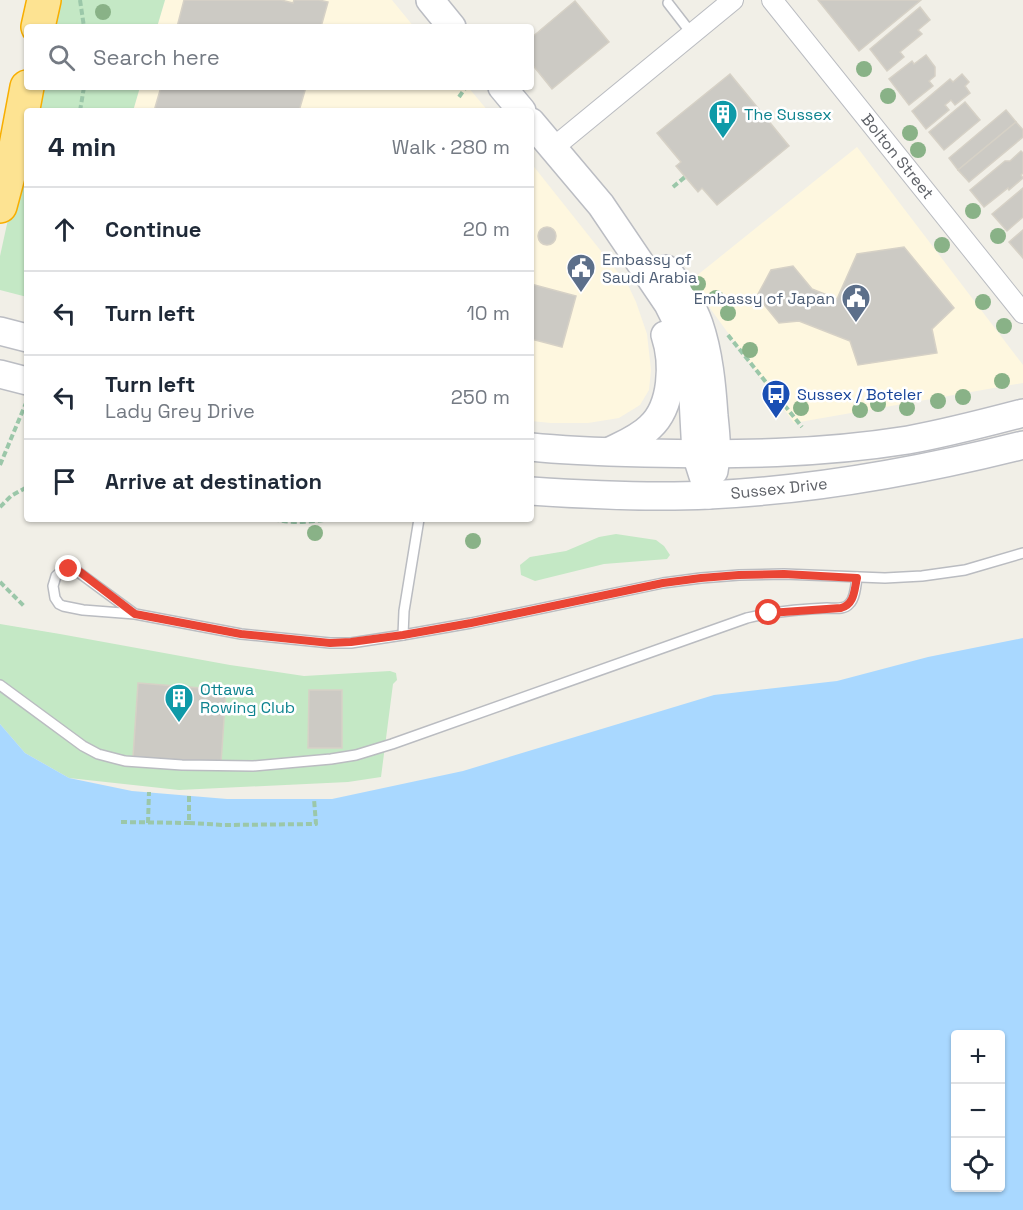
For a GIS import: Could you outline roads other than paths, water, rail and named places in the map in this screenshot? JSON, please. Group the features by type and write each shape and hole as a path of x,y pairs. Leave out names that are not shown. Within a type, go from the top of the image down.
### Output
{"highway":[{"path":"39,24 44,0"},
{"path":"0,206 16,146 26,90"}],"main road":[{"path":"430,0 450,24"},
{"path":"504,90 519,108"},
{"path":"534,126 601,205 668,304 682,332 707,454"},
{"path":"601,205 653,254 675,280 699,325 712,386 707,454 709,495"},
{"path":"609,452 651,427 667,395 671,368 668,344 638,260"},
{"path":"0,331 24,337"},
{"path":"0,374 24,380"},
{"name":"Sussex Drive","path":"534,447 609,452 707,454 807,451 909,439 977,426 1023,413"},
{"name":"Sussex Drive","path":"534,491 591,495 671,496 793,488 953,462 1023,445"}],"street":[{"path":"553,148 733,0"},
{"name":"Bolton Street","path":"772,0 1023,313"}],"lane":[{"path":"668,3 692,34"},
{"path":"403,635 404,611 419,522"},
{"path":"135,614 74,569 63,570 56,576 53,592 59,604 63,606 135,614 241,634 319,642 351,642 471,623 691,579 784,574 857,578 913,577 954,571 1023,553"},
{"path":"0,685 83,746 98,754 117,759 182,765 253,766 331,759 356,755 392,744 747,618 769,613 846,607 850,603 857,578"}],"water":[{"path":"1023,638 1023,1210 0,1210 0,724 25,753 69,778 132,791 227,799 332,799 463,771 714,695 837,681 928,657"}],"place":[{"name":"The Sussex","path":"723,140"},
{"name":"Embassy of Saudi Arabia","path":"581,294"},
{"name":"Embassy of Japan","path":"856,324"},
{"name":"Sussex / Boteler","path":"776,420"},
{"name":"Ottawa Rowing Club","path":"179,724"}]}
